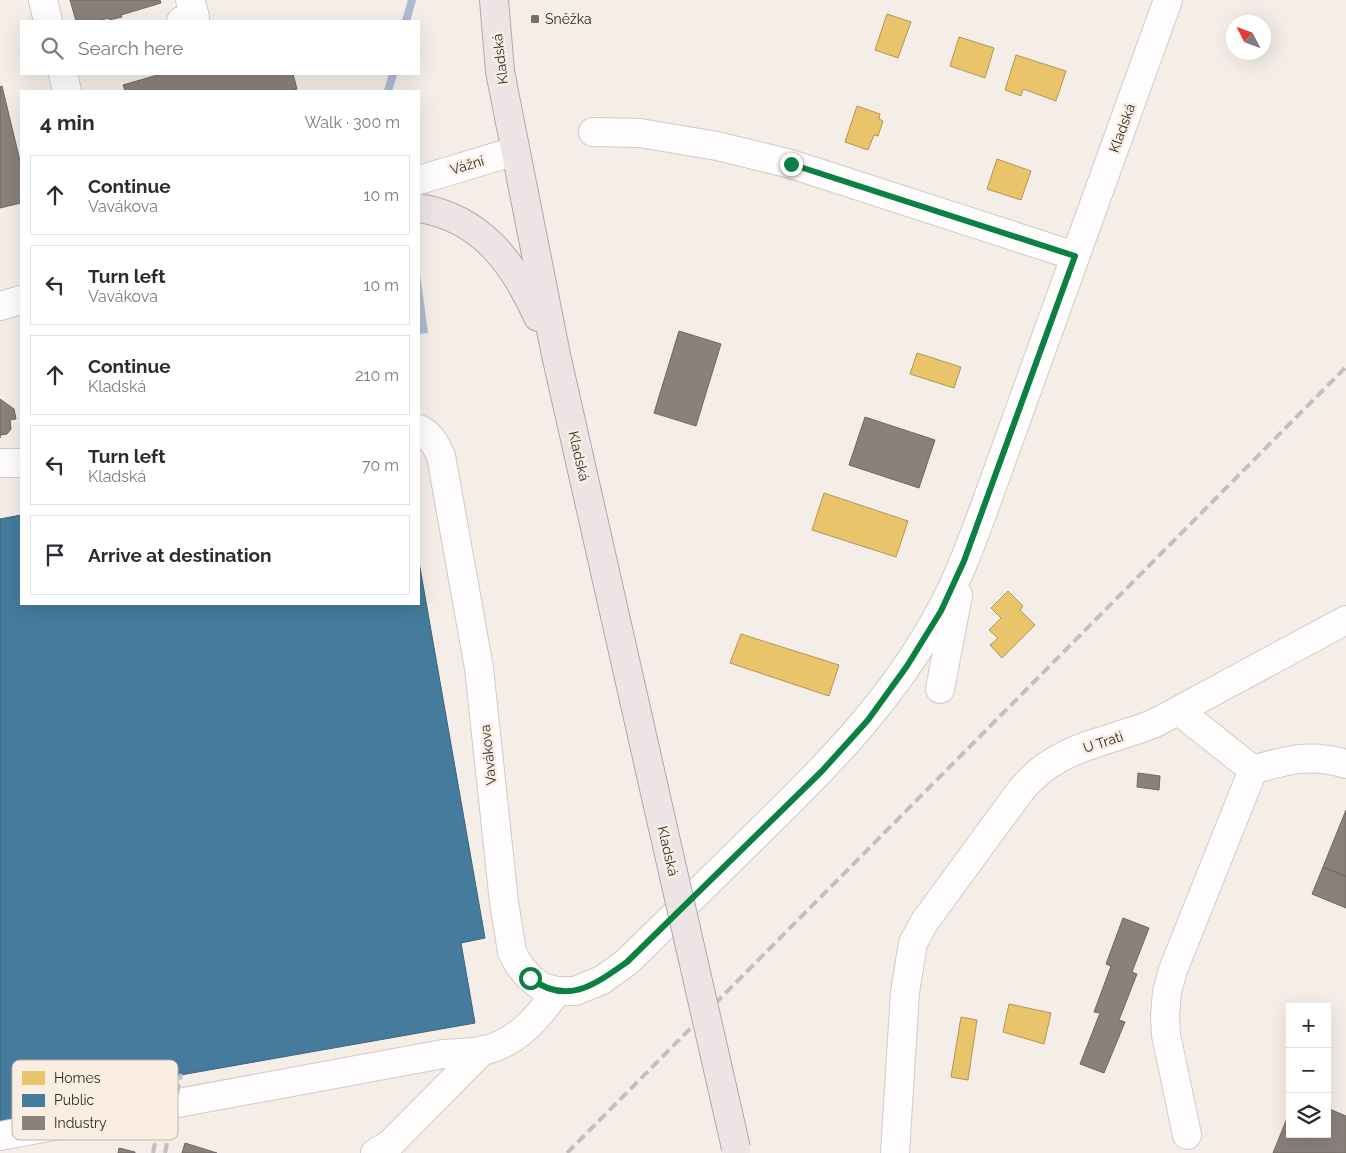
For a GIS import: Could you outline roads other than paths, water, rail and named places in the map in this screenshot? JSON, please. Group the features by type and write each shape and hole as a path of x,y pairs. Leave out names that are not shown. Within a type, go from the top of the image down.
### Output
{"main road":[{"name":"Kladská","path":"494,0 500,71 556,355 737,1151"},
{"path":"420,208 443,214 459,222 496,248 522,284 556,355"}],"street":[{"path":"43,0 48,20"},
{"path":"184,20 195,17 190,0"},
{"name":"Kladská","path":"627,962 822,771 868,720 907,666 941,611 964,561 1168,0"},
{"path":"63,75 67,90"},
{"path":"593,132 640,133 717,146 791,164 1075,256"},
{"name":"Vážní","path":"420,180 515,151"},
{"path":"0,306 20,300"},
{"name":"Vavákova","path":"420,430 436,443 443,466 478,668 504,902 512,952 519,965 530,978 542,987 557,991 575,992 602,980 627,962"},
{"path":"0,463 20,463"},
{"path":"940,689 964,561"},
{"name":"U Trati","path":"895,1153 905,992 913,944 918,932 977,849 1032,778 1060,758 1081,748 1138,730 1179,710 1346,620"},
{"path":"1179,710 1252,770"},
{"path":"1252,770 1282,761 1301,758 1320,758 1346,764"},
{"path":"1187,1135 1166,1035 1167,992 1173,970 1252,770"},
{"path":"178,1107 443,1054 483,1050 506,1043 524,1031 542,1012 557,991"},
{"path":"375,1153 390,1144 483,1050"}],"water":[{"path":"420,273 428,333 420,334"}],"waterway":[{"path":"406,20 412,0"},
{"path":"388,90 393,75"}],"railway":[{"path":"567,1153 1346,367"},
{"path":"178,1089 181,1074"},
{"path":"153,1153 156,1140"},
{"path":"165,1153 168,1140"}],"place":[{"name":"Sněžka","path":"535,19"}]}
